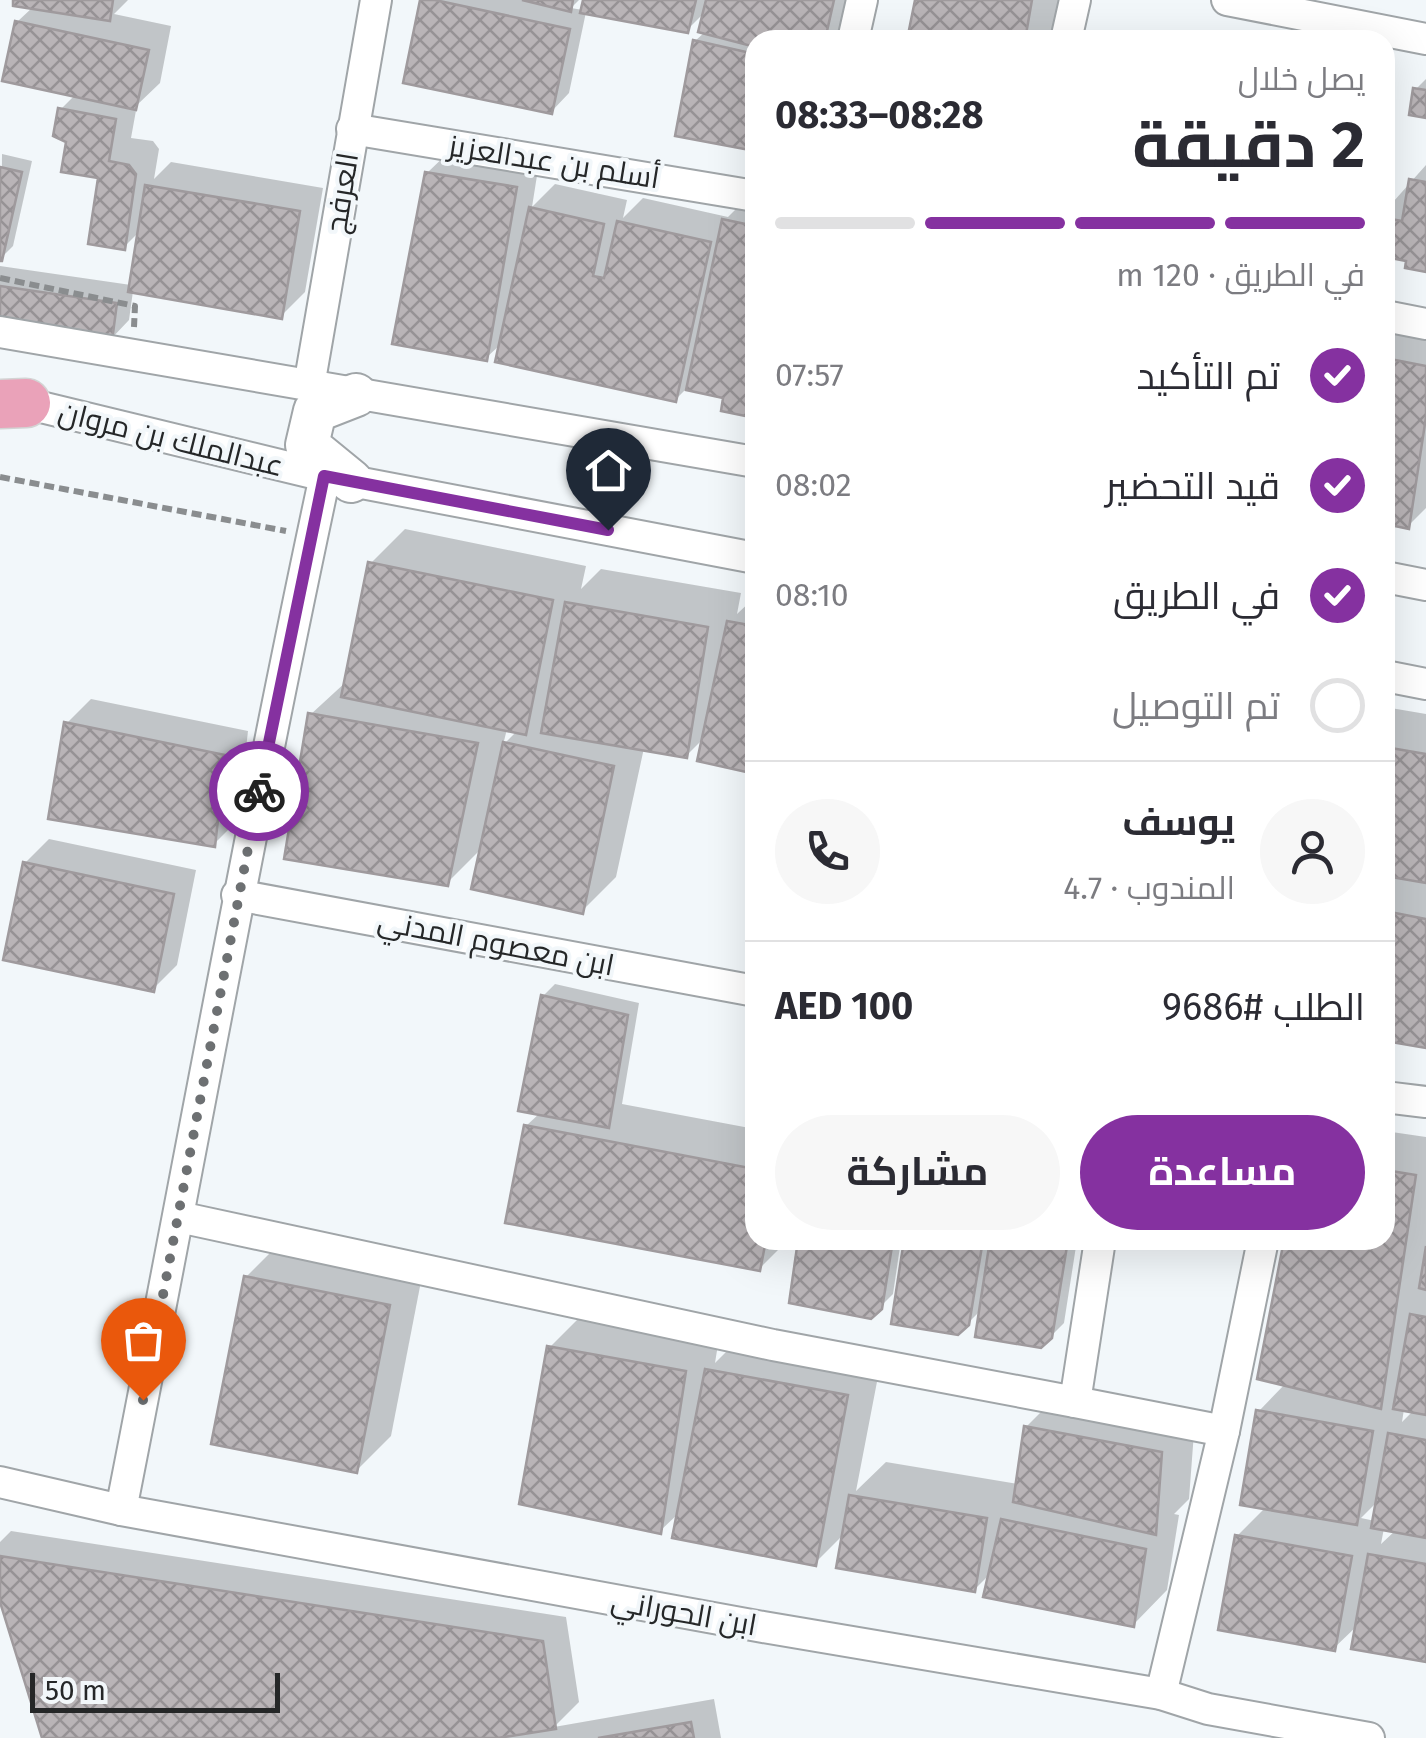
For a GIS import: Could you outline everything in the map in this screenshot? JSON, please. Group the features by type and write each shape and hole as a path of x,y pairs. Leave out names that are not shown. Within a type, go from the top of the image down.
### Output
{"street":[{"name":"العرفج","path":"309,386 376,0"},
{"path":"855,30 862,0"},
{"path":"1068,30 1075,0"},
{"path":"1227,0 1272,26 1319,30"},
{"path":"1395,36 1426,39"},
{"name":"أسلم بن عبدالعزيز","path":"352,129 745,194"},
{"path":"1395,318 1426,324"},
{"path":"0,332 745,460"},
{"path":"121,1510 237,895 312,536 338,479 307,445 315,410 356,394"},
{"name":"عبدالملك بن مروان","path":"9,401 338,479 745,556"},
{"path":"1395,579 1426,585"},
{"path":"1395,678 1426,684"},
{"name":"ابن معصوم المدني","path":"237,895 745,990"},
{"path":"1395,1097 1426,1102"},
{"path":"179,1218 773,1344 1224,1432"},
{"path":"1075,1402 1098,1250"},
{"path":"1161,1694 1224,1432 1261,1250"},
{"name":"ابن الحوراني","path":"0,1482 121,1510 763,1627 1161,1694 1206,1723 1368,1738"}],"path":[{"path":"0,278 135,306 134,338"},
{"path":"0,477 312,536"}],"building":[{"path":"13,0 113,0 110,21 13,6"},
{"path":"420,0 570,29 552,114 403,83"},
{"path":"522,0 573,0 571,12"},
{"path":"583,0 696,0 688,33 580,13"},
{"path":"706,0 834,0 827,30 745,30 745,44 698,32"},
{"path":"915,0 1032,0 1027,30 909,30"},
{"path":"15,21 149,50 136,110 2,81"},
{"path":"693,40 745,52 745,149 675,136"},
{"path":"1413,88 1426,90 1426,118 1409,115"},
{"path":"58,108 116,119 109,161 129,165 136,174 125,250 88,244 98,178 61,172 66,142 53,136"},
{"path":"0,167 22,172 2,261 0,261"},
{"path":"425,172 517,187 487,361 392,344"},
{"path":"1409,179 1426,182 1426,272 1405,268 1406,261 1395,259 1395,220 1402,221"},
{"path":"145,185 300,211 282,319 128,292"},
{"path":"529,207 604,224 593,276 604,278 617,221 711,242 676,402 495,362"},
{"path":"722,219 745,224 745,416 721,411 723,398 686,390"},
{"path":"0,286 117,303 112,341 0,322"},
{"path":"1395,360 1426,366 1426,417 1409,529 1395,526"},
{"path":"368,562 553,600 526,735 341,697"},
{"path":"565,602 708,627 687,758 541,733"},
{"path":"727,621 745,624 745,772 697,761"},
{"path":"308,713 478,743 448,886 284,859"},
{"path":"64,722 225,755 215,847 48,819"},
{"path":"503,742 614,766 583,914 471,889"},
{"path":"1395,749 1426,754 1426,883 1395,878"},
{"path":"23,862 174,894 154,992 3,960"},
{"path":"1395,913 1426,919 1426,1048 1395,1043"},
{"path":"541,995 628,1015 609,1128 518,1111"},
{"path":"524,1125 745,1167 745,1250 764,1250 760,1271 505,1223"},
{"path":"1395,1172 1416,1175 1381,1409 1257,1379 1282,1250 1395,1250"},
{"path":"1426,1246 1426,1290 1419,1288"},
{"path":"797,1250 891,1250 882,1309 871,1319 789,1303"},
{"path":"902,1250 981,1250 969,1325 958,1335 891,1324"},
{"path":"988,1250 1066,1250 1052,1338 1041,1348 975,1337"},
{"path":"244,1276 390,1305 357,1473 211,1444"},
{"path":"1410,1314 1426,1317 1426,1415 1393,1409"},
{"path":"547,1346 686,1371 661,1534 519,1504"},
{"path":"705,1369 848,1395 816,1566 672,1538"},
{"path":"1256,1410 1373,1431 1357,1525 1240,1505"},
{"path":"1024,1426 1162,1452 1156,1535 1013,1502"},
{"path":"1388,1433 1426,1440 1426,1538 1371,1528"},
{"path":"849,1495 987,1518 975,1592 836,1568"},
{"path":"1001,1519 1146,1549 1134,1627 983,1597"},
{"path":"1235,1535 1352,1556 1335,1651 1218,1630"},
{"path":"1368,1554 1426,1564 1426,1662 1351,1649"},
{"path":"0,1556 543,1641 556,1729 498,1738 42,1738 0,1602"},
{"path":"691,1722 694,1738 598,1738"}],"way so far":[{"path":"143,1400 259,791"}],"route":[{"path":"259,791 324,476 608,530"}]}
